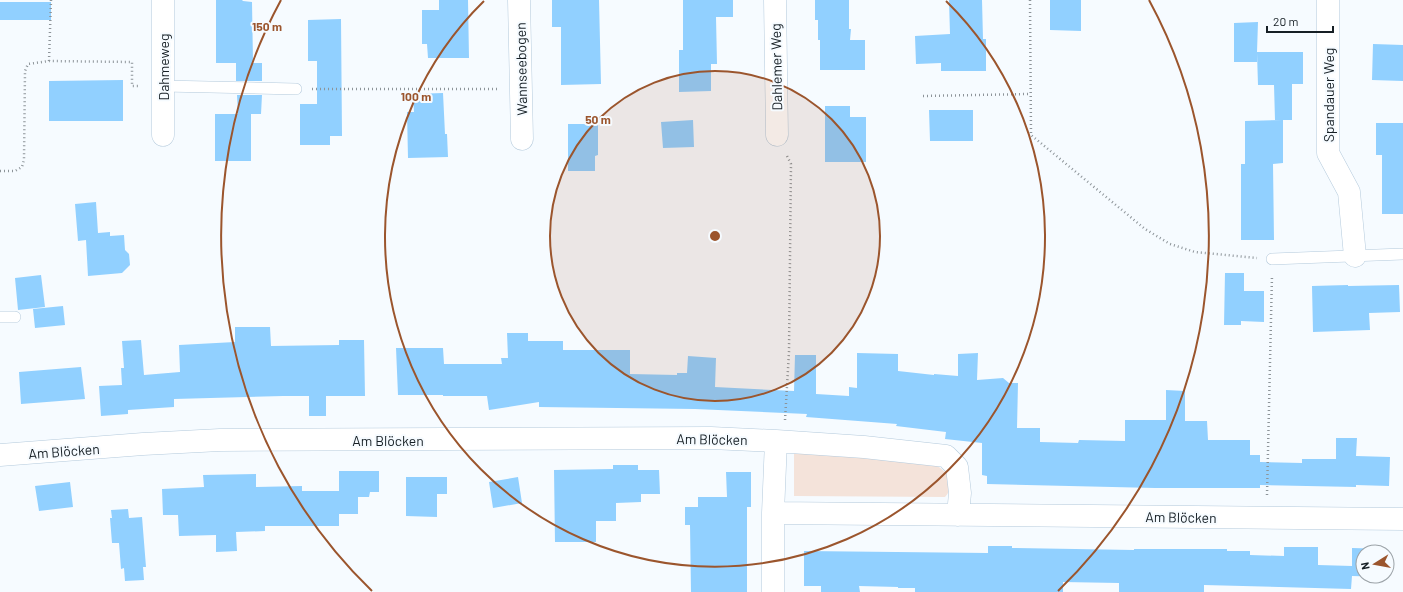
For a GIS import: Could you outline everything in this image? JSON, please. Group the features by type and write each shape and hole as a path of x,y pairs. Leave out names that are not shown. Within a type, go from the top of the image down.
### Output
{"street":[{"name":"Dahmeweg","path":"164,0 164,135"},
{"name":"Wannseebogen","path":"520,0 522,139"},
{"name":"Dahlemer Weg","path":"775,0 777,135"},
{"name":"Spandauer Weg","path":"1328,0 1328,153 1349,192 1355,256"},
{"name":"Am Blöcken","path":"0,455 143,444 220,440 711,438 864,446 946,456 957,467 960,493 958,515"},
{"path":"773,592 773,513 776,441"},
{"name":"Am Blöcken","path":"773,513 1403,519"}],"lane":[{"path":"163,86 296,89"},
{"path":"1272,259 1403,254"},
{"path":"0,317 15,317"}],"path":[{"path":"49,61 51,0"},
{"path":"1030,0 1031,135 1145,229 1170,244 1195,252 1272,259 1267,518"},
{"path":"0,171 15,171 22,167 24,160 25,71 28,64 49,61 132,62 132,86 163,86"},
{"path":"296,89 521,89"},
{"path":"923,96 1030,94"},
{"path":"776,441 785,430 788,378 791,164 777,135"}],"shaded area":[{"path":"794,449 937,466 948,476 950,480 950,488 945,497 794,496"}],"building":[{"path":"216,0 242,0 252,2 253,63 262,63 262,81 236,81 236,63 216,63"},
{"path":"439,0 468,0 469,58 428,58 427,44 422,44 422,10 439,10"},
{"path":"552,0 599,0 601,84 561,85 561,27 552,27"},
{"path":"683,0 733,0 733,17 716,17 717,64 711,64 711,91 679,92 679,50 683,50"},
{"path":"815,0 849,0 849,29 851,29 850,40 865,40 865,70 820,70 820,40 818,40 818,20 815,20"},
{"path":"949,0 982,0 983,39 986,39 986,71 941,71 941,63 916,64 915,36 950,34"},
{"path":"1050,0 1081,0 1081,31 1050,30"},
{"path":"0,2 51,2 51,20 0,20"},
{"path":"341,19 342,136 330,136 330,145 300,145 300,104 317,104 317,61 308,61 308,20"},
{"path":"1258,22 1257,52 1303,52 1303,84 1292,84 1292,120 1275,120 1274,85 1258,85 1257,53 1257,62 1234,62 1234,23"},
{"path":"1373,44 1403,45 1403,81 1372,80"},
{"path":"123,80 123,121 49,121 49,81"},
{"path":"443,93 448,157 408,158 407,112 414,112 413,94"},
{"path":"237,95 262,95 261,114 251,114 251,161 215,161 215,114 238,114"},
{"path":"825,106 850,106 850,117 866,117 866,162 825,162"},
{"path":"929,110 973,110 973,141 930,141"},
{"path":"693,120 694,147 663,148 661,122"},
{"path":"1283,120 1283,163 1273,164 1274,240 1241,240 1241,164 1245,164 1245,121"},
{"path":"1376,123 1403,123 1403,214 1382,214 1382,155 1376,155"},
{"path":"568,124 598,124 598,155 595,156 595,171 568,171"},
{"path":"96,202 98,233 110,232 110,236 124,235 125,250 129,254 130,265 122,273 88,276 86,240 78,241 75,204"},
{"path":"1225,273 1244,273 1244,291 1264,291 1264,322 1241,321 1241,325 1224,325"},
{"path":"41,275 45,307 18,310 15,278"},
{"path":"1399,285 1400,312 1369,313 1370,330 1313,332 1312,286"},
{"path":"63,306 65,325 35,328 33,309"},
{"path":"235,327 270,327 271,346 339,345 339,340 364,340 365,396 326,396 326,416 309,416 309,396 283,396 174,399 174,407 128,410 128,414 101,416 99,386 122,385 121,368 124,368 122,341 141,340 144,375 180,372 179,345 235,342"},
{"path":"507,333 528,333 528,341 563,341 563,350 630,350 630,374 677,375 677,373 687,373 688,356 716,358 715,387 794,391 795,355 816,355 816,394 849,396 849,387 857,388 857,353 898,354 898,371 958,376 958,354 978,353 977,380 1003,378 1009,383 1018,383 1017,428 1040,428 1040,442 1078,443 1079,440 1125,441 1125,420 1166,420 1166,390 1185,391 1185,421 1207,421 1208,440 1250,440 1250,455 1260,455 1260,462 1302,463 1302,459 1336,459 1336,438 1357,438 1356,456 1390,457 1389,486 1356,485 1356,487 1260,485 1260,488 1155,488 987,484 987,476 982,475 982,443 945,439 946,432 896,426 897,424 806,417 807,414 695,409 539,407 539,402 489,410 487,396 398,395 396,348 443,348 444,364 502,364 501,358 508,358"},
{"path":"81,367 85,399 21,404 19,372"},
{"path":"613,465 638,465 638,470 659,470 660,494 641,494 641,502 616,503 616,521 596,521 596,542 555,542 554,470 613,469"},
{"path":"339,471 379,471 379,492 370,492 369,497 358,497 358,514 339,514 339,526 265,526 265,531 236,532 237,551 216,552 216,535 179,536 178,515 163,515 162,489 204,487 203,475 256,474 256,487 302,486 302,491 339,491"},
{"path":"726,472 751,472 751,507 747,507 747,592 691,592 690,525 685,525 685,507 698,507 698,497 727,497"},
{"path":"406,477 447,477 447,494 437,494 437,517 406,516"},
{"path":"518,477 522,503 493,508 489,482"},
{"path":"70,482 73,507 39,511 35,486"},
{"path":"128,509 129,518 142,517 146,567 143,567 144,580 125,581 124,568 121,569 119,543 112,543 110,518 112,518 111,510"},
{"path":"988,546 1012,546 1012,548 1134,550 1227,549 1227,551 1250,551 1250,555 1284,556 1284,547 1318,547 1318,565 1352,566 1352,548 1355,548 1355,576 1352,576 1351,589 1204,585 1204,592 1119,592 1119,583 1063,582 1063,592 915,592 915,588 859,586 860,592 821,592 821,586 804,586 804,551 988,553"}]}
